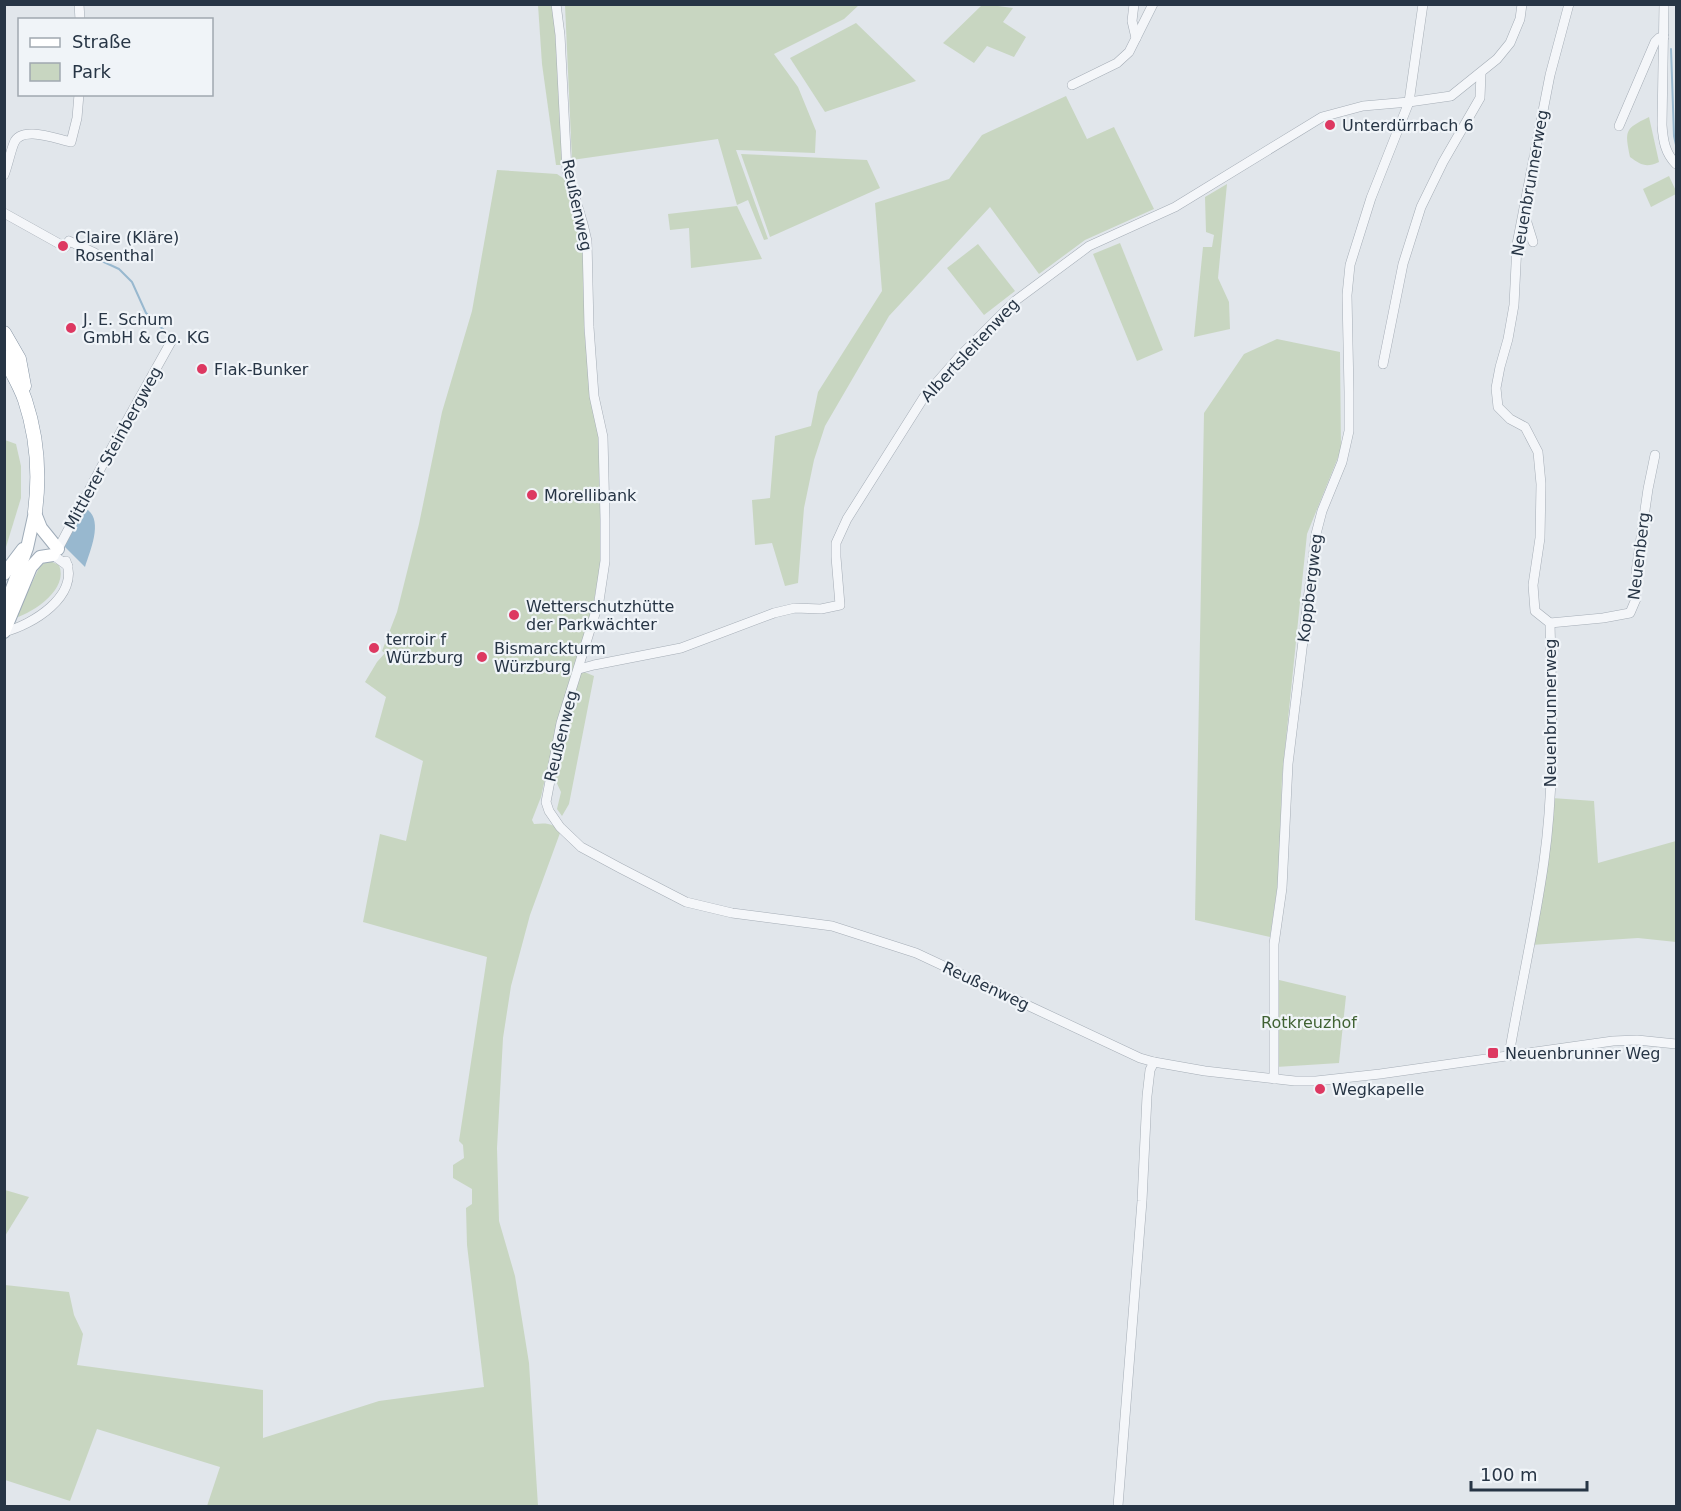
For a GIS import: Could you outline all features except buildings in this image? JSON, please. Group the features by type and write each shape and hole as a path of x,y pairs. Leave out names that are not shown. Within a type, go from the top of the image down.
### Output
{"highway":[{"path":"4,333 19,359 24,397"},
{"path":"5,357 24,397 33,431 38,473 35,512"}],"main road":[{"path":"6,628 31,567 40,557 56,552 41,528 35,512"},
{"path":"4,610 14,587 35,512"},
{"path":"4,574 30,534"}],"street":[{"name":"Reußenweg","path":"556,4 560,35 567,171 587,241 589,327 594,396 603,437 605,561 599,601 561,723 546,801 549,811 581,847 686,902 732,913 832,926 916,953 1070,1026 1140,1058 1154,1062"},
{"path":"1134,4 1132,21 1136,38"},
{"path":"1072,85 1117,63 1129,52 1153,4"},
{"name":"Koppbergweg","path":"1274,1079 1274,944 1282,888 1288,764 1316,534 1322,511 1342,462 1348,431 1347,295 1350,265 1371,198 1409,102 1424,4"},
{"name":"Albertsleitenweg","path":"579,669 681,648 774,613 795,608 821,609 840,604 836,543 847,519 924,397 959,357 1015,301 1089,246 1175,207 1322,117 1363,106 1451,96 1497,59 1510,43 1520,19 1522,4"},
{"name":"Neuenbrunnerweg","path":"1509,1055 1545,848 1551,792 1552,685 1550,623 1535,611 1533,585 1540,538 1541,484 1538,452 1525,427 1510,419 1498,407 1496,388 1514,305 1517,244 1523,211 1550,75 1569,4"},
{"path":"1664,4 1662,125 1664,144 1677,164"},
{"path":"1619,126 1655,42 1664,37"},
{"path":"1383,364 1403,264 1421,207 1443,162 1480,98 1481,73"},
{"path":"4,176 14,141 19,136 26,133 36,134 71,142 77,118 79,96"},
{"path":"1523,211 1533,242"},
{"path":"4,213 67,244 95,253"},
{"name":"Mittlerer Steinbergweg","path":"56,552 172,340"},
{"name":"Neuenberg","path":"1550,623 1630,613 1636,598 1636,572 1655,455"},
{"path":"6,628 28,624 42,615 64,590 69,574 68,566 56,552"},
{"path":"1118,1506 1142,1201 1147,1096 1150,1070 1154,1062 1295,1082 1442,1066 1613,1041 1637,1040 1677,1044"}],"green space":[{"path":"983,4 1013,8 1003,22 1026,37 1014,57 987,46 974,63 943,43"},
{"path":"538,5 553,5 565,165 556,165 542,64"},
{"path":"565,5 859,5 844,19 774,54 798,87 816,131 815,153 736,150 768,239 764,240 748,200 737,205 718,139 572,160"},
{"path":"856,23 916,81 825,112 790,58"},
{"path":"1066,96 1087,139 1114,127 1154,209 1085,240 1039,274 990,207 889,316 825,426 814,460 804,508 798,583 785,586 772,543 755,545 752,500 770,498 775,436 811,426 818,392 882,291 875,203 949,179 982,135"},
{"path":"1649,117 1659,162 1647,165 1630,157 1627,136 1631,128"},
{"path":"741,154 867,160 880,188 770,237"},
{"path":"497,170 557,174 569,182 584,248 584,328 591,396 599,437 602,557 590,622 555,734 541,797 532,820 534,824 552,825 560,833 530,915 511,986 503,1038 497,1148 499,1221 515,1276 529,1363 538,1506 207,1506 220,1467 97,1429 70,1501 5,1480 5,1285 69,1292 74,1315 83,1334 77,1365 263,1390 263,1438 379,1401 484,1387 467,1245 466,1208 472,1204 472,1189 453,1178 453,1165 464,1158 463,1145 459,1141 487,957 363,922 380,834 406,841 423,761 375,737 386,697 365,682 385,653 382,651 397,612 419,524 442,412 472,311"},
{"path":"1669,176 1676,194 1651,207 1643,189"},
{"path":"1227,184 1218,278 1229,302 1230,329 1194,337 1203,247 1212,247 1214,235 1206,232 1205,197"},
{"path":"737,206 762,259 691,268 689,228 670,230 668,214"},
{"path":"1120,243 1163,350 1137,361 1093,254"},
{"path":"978,244 1015,291 984,315 947,268"},
{"path":"1277,339 1340,352 1341,450 1307,534 1282,778 1279,876 1270,937 1195,920 1204,413 1244,354"},
{"path":"5,440 16,444 21,466 21,498 6,547 4,547"},
{"path":"50,561 59,565 61,574 59,583 40,605 15,618 39,568"},
{"path":"582,671 594,676 569,804 562,816 557,809 561,792 554,777 567,717"},
{"path":"1552,798 1594,801 1598,863 1676,841 1676,942 1638,938 1531,945"},
{"name":"Rotkreuzhof","path":"1275,979 1346,996 1339,1063 1276,1067"},
{"path":"4,1190 29,1197 5,1236"}],"water":[{"path":"88,510 95,522 95,529 85,567 64,546 83,511"}],"waterway":[{"path":"1671,49 1676,145"},
{"path":"93,257 119,269 132,282 146,313 172,338"}],"place":[{"name":"Unterdürrbach 6","path":"1330,125"},
{"name":"Claire (Kläre) Rosenthal","path":"63,246"},
{"name":"J. E. Schum GmbH & Co. KG","path":"71,328"},
{"name":"Flak-Bunker","path":"202,369"},
{"name":"Morellibank","path":"532,495"},
{"name":"Wetterschutzhütte der Parkwächter","path":"514,615"},
{"name":"terroir f Würzburg","path":"374,648"},
{"name":"Bismarckturm Würzburg","path":"482,657"},
{"name":"Neuenbrunner Weg","path":"1493,1053"},
{"name":"Wegkapelle","path":"1320,1089"}]}
